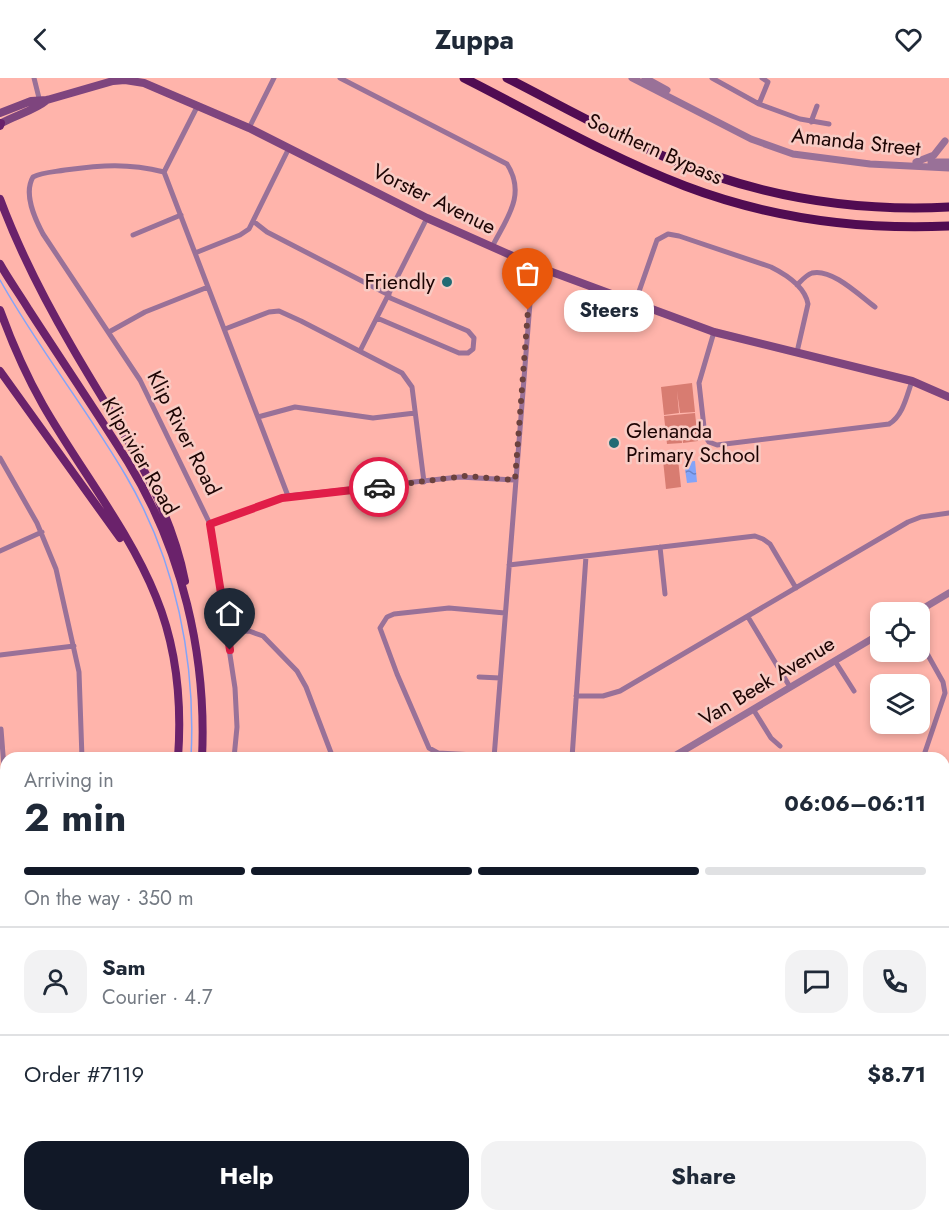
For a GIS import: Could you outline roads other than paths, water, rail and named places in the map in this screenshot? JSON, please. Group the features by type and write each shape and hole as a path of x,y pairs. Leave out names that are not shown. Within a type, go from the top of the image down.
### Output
{"highway":[{"name":"Southern Bypass","path":"464,78 634,164 685,186 718,197 779,213 846,224 880,227 949,226"},
{"name":"Southern Bypass","path":"507,78 662,155 734,181 780,194 834,203 910,208 949,207"}],"main road":[{"name":"Vorster Avenue","path":"0,124 43,101 106,80 135,81 160,89 249,128 427,218 532,265 714,332 912,381 949,397"},
{"name":"Vorster Avenue","path":"0,112 24,103 43,101"},
{"path":"0,199 18,244 53,314 148,477 177,550 186,586 187,602"},
{"name":"Kliprivier Road","path":"0,264 129,464 160,524 192,620 199,669 202,752"},
{"path":"0,310 15,348 44,405 111,514 156,598 171,646 177,675 180,706 178,752"},
{"path":"0,371 137,560"}],"street":[{"path":"34,78 43,101"},
{"path":"249,128 274,78"},
{"path":"340,78 507,164 516,195 492,247"},
{"name":"Amanda Street","path":"632,78 648,82 751,139 794,154 870,164 949,168"},
{"path":"712,78 759,104 811,122 829,124"},
{"path":"759,104 769,80 762,78"},
{"path":"198,105 164,172 288,496"},
{"path":"811,122 817,106"},
{"name":"Amanda Street","path":"700,111 759,139 793,150 865,161 949,162"},
{"path":"916,162 934,155 945,141"},
{"path":"195,253 243,234 249,229 289,148"},
{"name":"Klip River Road","path":"164,172 137,166 100,165 40,174 33,177 29,186 30,199 39,226 151,398 210,524 236,706 235,752"},
{"path":"133,235 181,215"},
{"path":"360,351 427,218"},
{"path":"253,221 267,232 388,296 468,331 474,338 473,349 468,353 459,353 377,318"},
{"path":"635,303 659,238 668,234 679,236 771,267 797,285 805,293 808,304 797,352"},
{"path":"494,752 532,265"},
{"path":"797,285 813,273 832,275 874,307"},
{"path":"109,332 145,312 208,287"},
{"path":"225,329 276,311 360,351 393,368 408,379 412,387 424,482"},
{"path":"714,332 699,383 705,436 709,442 717,445 889,424 896,420 912,381"},
{"path":"258,417 295,407 373,418 415,413"},
{"path":"1,462 42,532 56,569 80,683 82,752"},
{"path":"210,524 288,496 465,476 515,480"},
{"path":"576,696 615,694 914,519 949,513"},
{"path":"0,551 42,532"},
{"path":"509,565 749,536 759,537 770,544 795,588"},
{"path":"660,547 665,594"},
{"path":"572,752 586,556"},
{"path":"930,604 949,593"},
{"path":"436,752 429,748 393,665 380,628 385,619 394,614 449,608 505,613"},
{"path":"748,617 790,687"},
{"path":"227,632 253,632 263,636 297,671 306,687 331,752"},
{"name":"Van Beek Avenue","path":"681,752 870,640"},
{"path":"0,655 74,646"},
{"path":"925,752 945,698 943,682 930,659"},
{"path":"835,661 854,691"},
{"path":"479,677 500,678"},
{"path":"943,682 949,678"},
{"path":"753,709 771,738 780,746"},
{"path":"1,729 3,752"}],"water":[{"path":"695,461 697,482 687,483 684,462"}],"waterway":[{"path":"0,280 30,330 126,476 158,542 170,577 186,648 192,721 191,752"}],"place":[{"name":"Friendly","path":"447,282"},
{"name":"Steers","path":"528,310"},
{"name":"Glenanda Primary School","path":"614,443"}]}
